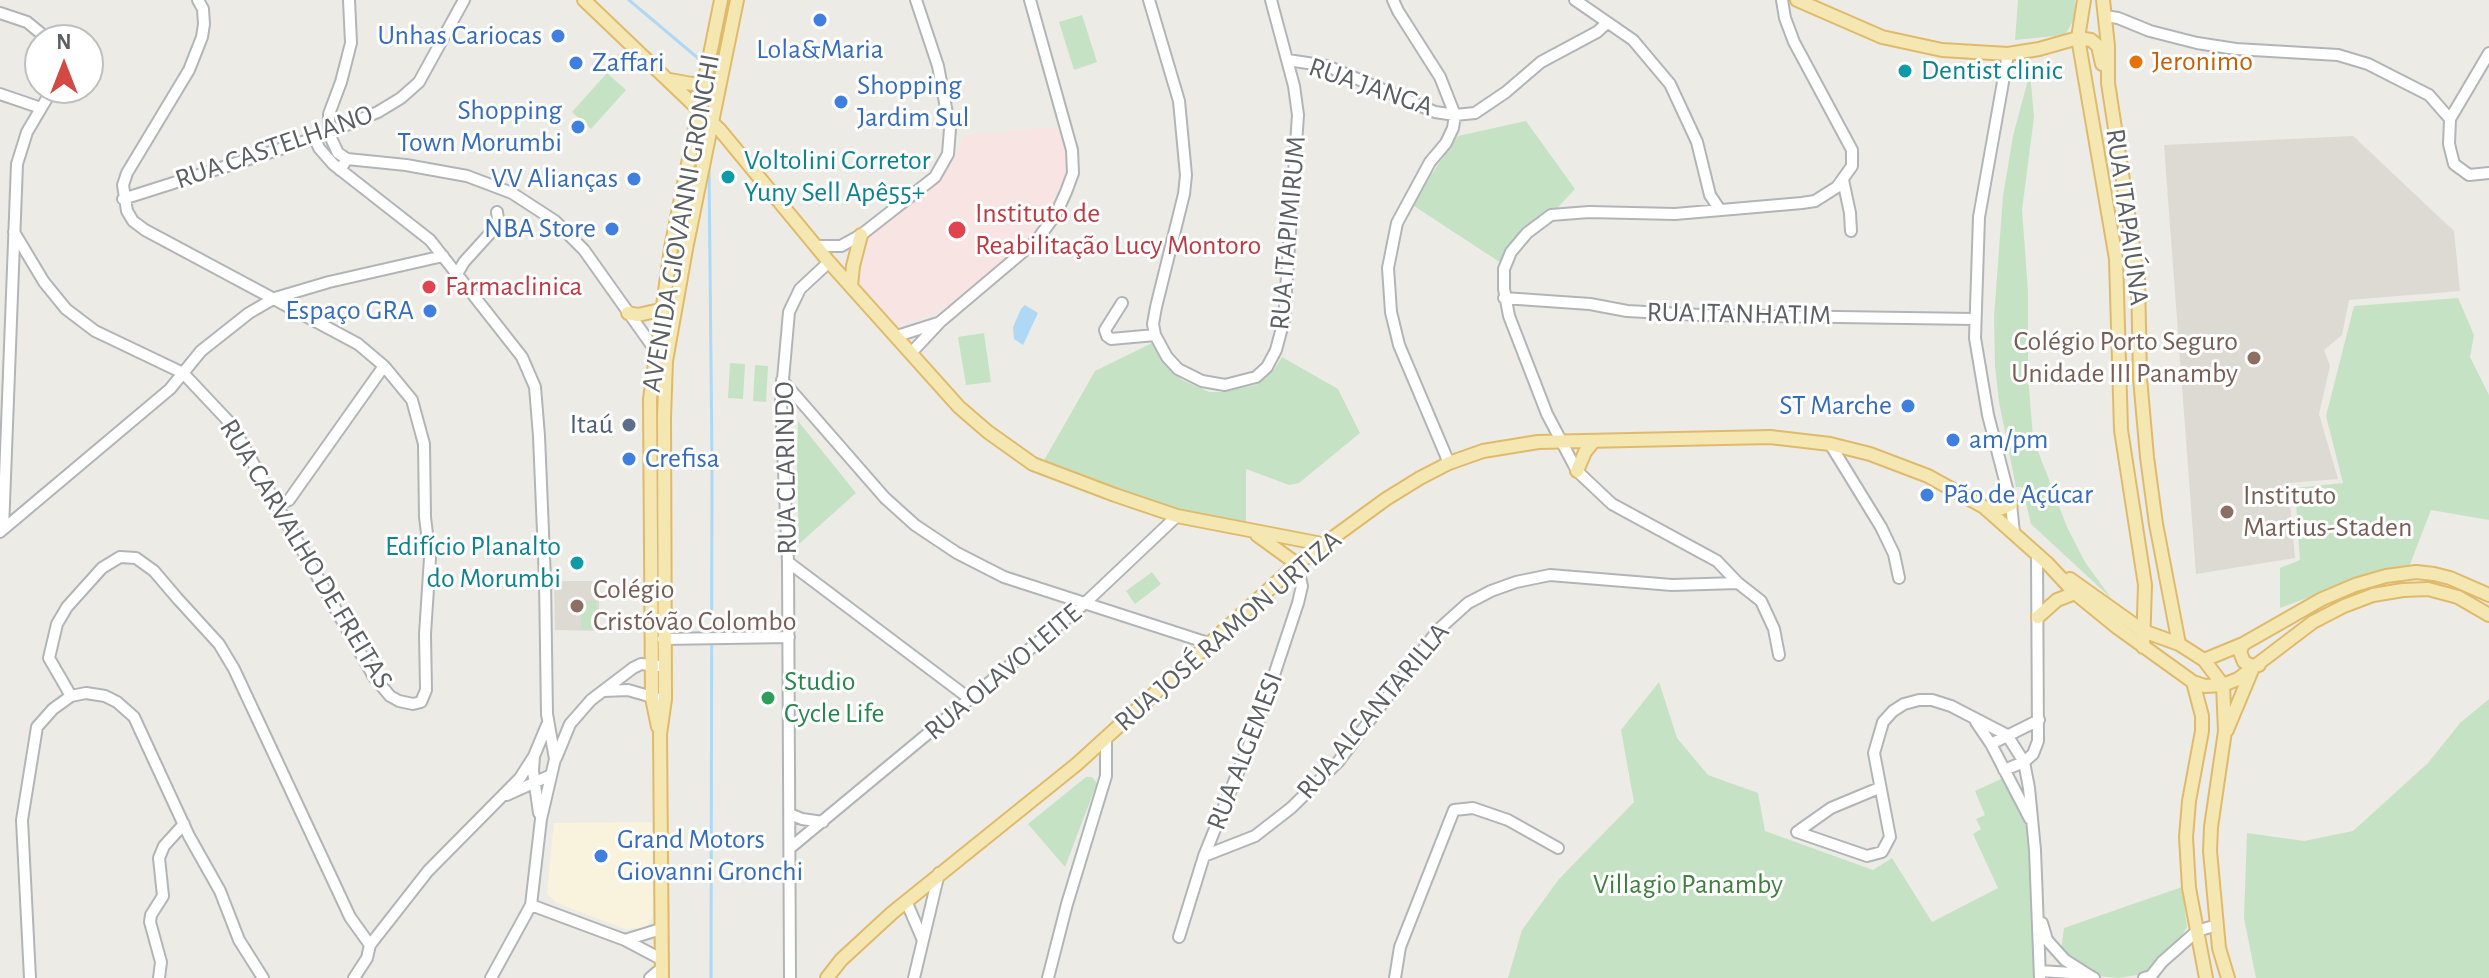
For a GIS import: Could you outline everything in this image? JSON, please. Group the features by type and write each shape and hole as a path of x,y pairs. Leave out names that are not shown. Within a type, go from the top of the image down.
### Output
{"main road":[{"path":"584,0 712,121 829,262 959,407 988,432 1033,464 1177,516 1322,544"},
{"name":"AVENIDA GIOVANNI GRONCHI","path":"662,968 660,734 659,699 652,665 649,436 660,310 697,108 721,0"},
{"name":"AVENIDA GIOVANNI GRONCHI","path":"659,699 665,673 666,361 737,0"},
{"path":"1797,0 1882,37 1954,51 2008,54 2078,38 2091,40 2098,46 2108,83"},
{"name":"RUA ITAPAIÚNA","path":"2084,0 2078,38 2116,259 2121,430 2145,585 2143,647"},
{"name":"RUA ITAPAIÚNA","path":"2103,0 2108,83 2138,278 2142,405 2156,524 2179,644"},
{"path":"2039,49 2070,52 2081,60"},
{"path":"664,78 683,84 704,84 722,79"},
{"path":"2106,191 2122,195 2128,205"},
{"path":"851,286 861,235"},
{"path":"628,313 638,315 660,310"},
{"name":"RUA JOSÉ RAMON URTIZA","path":"827,978 841,960 906,901 1004,825 1106,738 1297,564 1386,499 1449,463 1483,451 1517,444 1559,441 1770,437 1830,444 1870,454 1928,476 1987,510 2048,564 2075,593 2193,682"},
{"path":"1577,471 1585,452 1594,441"},
{"path":"1987,510 2011,504"},
{"path":"2137,533 2147,534 2156,524"},
{"path":"1252,532 1297,564"},
{"name":"RUA JOSÉ RAMON URTIZA","path":"2048,564 2143,631 2179,644 2204,660"},
{"path":"2228,978 2211,881 2211,827 2225,705 2223,685 2204,660 2243,644 2322,599 2386,576 2416,572 2434,574 2489,595"},
{"path":"2193,682 2209,687 2223,685 2255,668 2313,622 2373,595 2428,589 2458,597 2489,615"},
{"path":"2038,617 2057,600 2075,593"},
{"path":"2121,615 2134,611 2144,601"},
{"path":"2243,644 2240,652 2244,662 2255,668"},
{"path":"2223,741 2255,668"},
{"path":"2193,682 2202,716 2202,731 2189,801 2186,837 2189,888 2203,977"}],"street":[{"path":"123,199 123,185 134,158 189,70 202,37 203,9 198,0"},
{"path":"349,0 351,43 329,114 329,134 338,153 347,159 467,176 512,193 555,221 584,250 655,351 666,361"},
{"name":"RUA CASTELHANO","path":"123,199 329,134 378,112 419,82 464,0"},
{"path":"1122,303 1105,330 1107,336 1111,339 1155,335 1156,307 1186,175 1179,101 1149,0"},
{"name":"RUA ITAPIMIRUM","path":"1155,335 1178,369 1215,384 1231,385 1256,377 1267,367 1276,350 1284,320 1298,115 1288,60 1271,0"},
{"path":"1393,0 1440,77 1455,115 1446,143 1430,162 1397,223 1388,268 1391,312 1399,345 1449,463"},
{"path":"1575,0 1633,40 1670,84 1697,142 1710,195 1720,210"},
{"path":"1779,655 1774,629 1761,601 1717,561 1612,504 1577,471 1559,441 1517,337 1504,298 1504,269 1511,252 1527,233 1551,215 1589,212 1675,214 1808,203 1830,193 1852,166 1852,150 1794,42 1782,0"},
{"path":"817,246 841,246 861,235 935,177 948,154 950,129 938,66 918,2"},
{"path":"911,353 940,322 1037,240 1056,214 1073,173 1072,150 1035,3"},
{"path":"0,13 29,24"},
{"path":"2105,22 2118,18 2150,31 2236,49 2338,55 2353,59 2429,95 2450,119"},
{"path":"1455,115 1475,113 1541,62 1597,32 1607,23"},
{"path":"2489,53 2450,119 2449,144 2454,164 2469,175 2489,173"},
{"path":"2008,54 1979,217 1975,338 1984,393 2011,504 2014,533"},
{"name":"RUA JANGA","path":"1288,60 1327,66 1435,112 1455,115"},
{"path":"0,94 41,108"},
{"path":"1,530 19,153 43,104"},
{"path":"315,138 326,158 423,233 522,357 535,387 549,730 555,759"},
{"path":"340,170 347,159"},
{"path":"1843,180 1851,231"},
{"name":"RUA CARVALHO DE FREITAS","path":"123,199 133,221 145,230 338,332 384,366 412,400 424,444 425,517 430,558 425,634 426,690 421,702 399,701 390,696 374,677 231,424 183,373"},
{"path":"457,274 493,230 498,219 497,212"},
{"path":"14,232 44,282 77,319 95,331 183,373"},
{"path":"1,530 170,389 201,351 249,313 275,298 329,282 443,256"},
{"name":"RUA CLARINDO","path":"790,978 788,562 782,380 786,331 794,297 829,262"},
{"name":"RUA ITANHATIM","path":"1504,298 1700,315 1975,319"},
{"path":"897,336 940,322"},
{"path":"277,504 289,500 384,366"},
{"path":"782,380 885,498 915,525 957,553 988,570 1208,643"},
{"path":"1830,444 1881,527 1894,554 1899,578"},
{"name":"RUA OLAVO LEITE","path":"790,848 1084,604 1177,516"},
{"path":"2004,770 2024,762 2036,748 2039,720 2037,554"},
{"path":"71,696 49,658 57,624 67,607 102,568 120,557 136,558 154,571 208,633 234,669 350,917 370,945"},
{"path":"788,562 970,699"},
{"name":"RUA ALGEMESI","path":"1179,937 1204,856 1258,723 1298,603 1302,586 1297,564"},
{"name":"RUA ALCANTARILLA","path":"1204,856 1255,836 1291,808 1349,748 1438,630 1468,603 1491,591 1550,575 1672,585 1738,583"},
{"path":"663,639 789,637"},
{"path":"491,978 531,905 541,819 555,759 570,724 602,691 633,668 641,664 660,666 665,673"},
{"path":"602,691 628,690 659,699"},
{"path":"30,978 22,809 37,727 45,716 71,696 95,693 127,709 142,732 184,824 220,891 239,940 263,978"},
{"path":"1879,788 1831,808 1797,832 1867,856 1882,852 1890,837 1874,753 1883,722 1893,711 1919,700 1932,700 2007,735 2024,762 2039,915 2040,975 2090,976"},
{"path":"1972,718 1991,744 2031,821"},
{"path":"1991,744 2039,720"},
{"path":"354,978 367,958 370,945 428,871 520,778 549,730 570,724"},
{"path":"1048,978 1106,776 1106,738"},
{"path":"534,756 533,783 541,819"},
{"path":"498,800 551,775"},
{"path":"1395,978 1400,947 1454,810 1473,808 1508,820 1558,848"},
{"path":"790,814 823,822"},
{"path":"159,978 161,962 150,922 163,896 159,858 164,846 184,824"},
{"path":"914,978 939,873"},
{"path":"906,901 922,940"},
{"path":"531,905 625,940 662,968 650,978"},
{"path":"2039,915 2047,940 2065,960 2090,976"},
{"path":"2149,977 2197,931 2217,925"},
{"path":"625,940 661,929"}],"shaded area":[{"name":"Instituto de Reabilitação Lucy Montoro","path":"1056,127 1068,151 1069,171 1046,222 997,267 940,312 898,326 856,280 866,238 947,172 965,135"},
{"name":"Colégio Porto Seguro Unidade III Panamby","path":"2353,136 2454,231 2460,291 2349,300 2342,335 2324,350 2330,366 2319,414 2338,479 2288,483 2295,558 2196,574 2164,145"},
{"name":"Colégio Cristóvão Colombo","path":"554,581 599,581 599,631 555,630"},
{"name":"Grand Motors Giovanni Gronchi","path":"652,822 653,915 645,928 625,929 557,903 547,894 554,823"}],"green space":[{"path":"2018,0 2075,0 2074,19 2065,35 2015,40"},
{"path":"1082,15 1097,62 1074,70 1059,22"},
{"path":"2030,72 2034,117 2022,210 2033,438 2067,527 2085,562 2111,598 2031,524 2022,487 2016,487 1999,402 1994,317 2003,196 2013,136"},
{"path":"607,73 626,90 591,129 572,112"},
{"path":"1526,121 1575,189 1504,265 1411,204 1458,136"},
{"path":"2458,298 2474,335 2470,357 2489,395 2489,520 2431,510 2409,567 2388,568 2280,608 2280,568 2300,560 2295,488 2343,483 2326,416 2354,306"},
{"path":"984,333 991,382 966,385 958,337"},
{"path":"1152,343 1182,380 1209,392 1256,385 1282,357 1338,389 1360,433 1299,483 1289,485 1246,469 1246,528 1190,515 1042,464 1095,371"},
{"path":"730,363 745,364 743,399 728,398"},
{"path":"755,365 768,366 766,402 753,401"},
{"path":"798,421 856,493 799,544 797,462"},
{"path":"1152,572 1161,584 1135,604 1126,591"},
{"path":"581,601 597,601 597,629 581,629"},
{"name":"Villagio Panamby","path":"1659,682 1677,738 1708,775 1758,793 1765,831 1873,870 1892,858 1932,922 1998,888 1973,834 1981,829 1976,819 1985,815 1975,791 2003,778 2028,824 2035,978 1508,978 1522,930 1559,879 1634,802 1621,730"},
{"path":"2489,699 2489,978 2256,978 2244,918 2247,833 2304,841 2353,831 2428,763 2460,723"},
{"path":"1086,777 1092,777 1097,783 1065,867 1028,824"},
{"path":"2182,887 2187,927 2177,944 2149,973 2119,978 2096,976 2061,951 2064,928"}],"water":[{"path":"1025,305 1038,313 1023,345 1014,339 1013,327"}],"waterway":[{"path":"629,0 705,64"},
{"path":"708,95 708,112"},
{"path":"709,167 711,978"}],"place":[{"name":"Lola&Maria","path":"820,20"},
{"name":"Unhas Cariocas","path":"558,36"},
{"name":"Jeronimo","path":"2136,62"},
{"name":"Zaffari","path":"576,63"},
{"name":"Dentist clinic","path":"1905,71"},
{"name":"Shopping Jardim Sul","path":"841,102"},
{"name":"Shopping Town Morumbi","path":"578,127"},
{"name":"Voltolini Corretor Yuny Sell Apê55+","path":"728,177"},
{"name":"VV Alianças","path":"634,179"},
{"name":"NBA Store","path":"612,229"},
{"name":"Instituto de Reabilitação Lucy Montoro","path":"957,230"},
{"name":"Farmaclinica","path":"429,287"},
{"name":"Espaço GRA","path":"430,311"},
{"name":"Colégio Porto Seguro Unidade III Panamby","path":"2254,358"},
{"name":"ST Marche","path":"1908,406"},
{"name":"Itaú","path":"629,425"},
{"name":"am/pm","path":"1953,440"},
{"name":"Crefisa","path":"629,459"},
{"name":"Pão de Açúcar","path":"1927,495"},
{"name":"Instituto Martius-Staden","path":"2227,512"},
{"name":"Edifício Planalto do Morumbi","path":"577,563"},
{"name":"Colégio Cristóvão Colombo","path":"577,606"},
{"name":"Studio Cycle Life","path":"768,698"},
{"name":"Grand Motors Giovanni Gronchi","path":"601,856"}]}
